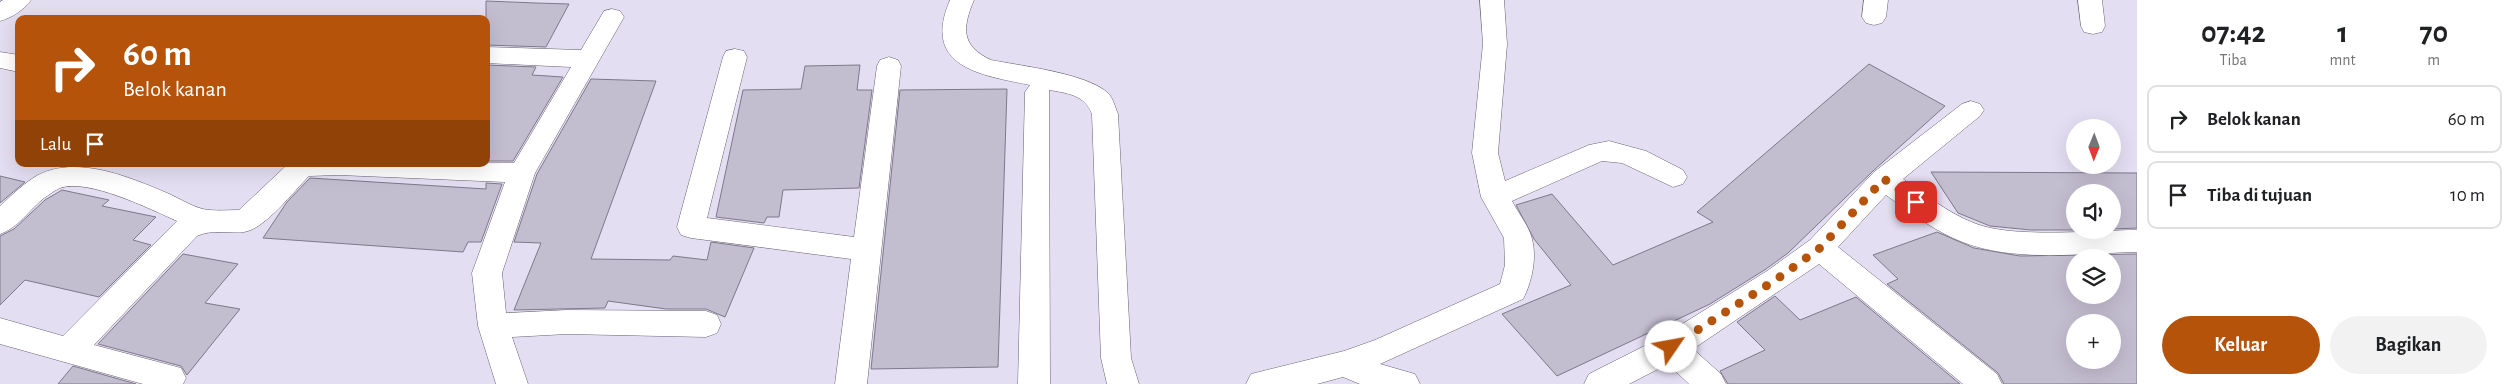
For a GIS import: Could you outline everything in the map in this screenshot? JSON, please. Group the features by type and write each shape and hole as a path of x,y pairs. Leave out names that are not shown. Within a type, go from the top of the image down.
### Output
{"street":[{"path":"0,13 19,0"},
{"path":"962,0 954,19 954,38 968,60 984,67 1083,88 1100,100 1105,114 1116,358 1123,384"},
{"path":"1262,384 1344,364 1386,349 1513,291 1519,264 1518,238 1495,196 1486,153 1495,44 1492,0"},
{"path":"2090,0 2093,26"},
{"path":"512,384 493,326 487,273 522,173 612,17"},
{"path":"490,55 584,67"},
{"path":"734,57 691,227 867,250"},
{"path":"0,60 15,63"},
{"path":"851,384 889,66"},
{"path":"1034,384 1038,92"},
{"path":"1600,384 1671,347 1777,279 1820,248 1884,179 1971,110"},
{"path":"1495,196 1598,152 1608,150 1623,151 1673,177"},
{"path":"0,223 43,185 58,178 75,177 98,180 204,221 245,221 258,211 301,167"},
{"path":"385,167 522,173"},
{"path":"1884,179 1932,213 1973,235 2019,242 2137,240"},
{"path":"69,351 187,228 204,221"},
{"path":"1820,248 1986,384"},
{"path":"493,326 567,322 706,324"},
{"path":"0,331 170,378"},
{"path":"1671,347 1710,384"},
{"path":"1344,364 1375,376 1404,384"}],"building":[{"path":"486,1 569,4 546,47 490,45 490,15 486,15"},
{"path":"1869,64 1945,106 1873,171 1788,253 1766,269 1710,304 1557,376 1502,314 1571,285 1534,239 1516,205 1552,194 1613,265 1713,222 1697,212"},
{"path":"490,65 536,67 532,75 563,77 513,161 490,161"},
{"path":"860,65 857,90 872,90 859,188 783,190 779,217 767,217 764,223 716,217 743,90 801,89 805,66"},
{"path":"591,79 656,81 591,259 670,260 673,256 707,260 711,242 754,248 725,317 706,309 666,309 608,301 605,308 514,310 541,243 514,242 537,174"},
{"path":"1007,89 998,367 871,369 900,90"},
{"path":"1931,172 2137,173 2137,228 2121,229 2121,184 2066,184 2066,230 2031,230 1990,226 1958,213"},
{"path":"0,176 25,182 0,203"},
{"path":"310,178 486,189 486,183 502,184 481,242 468,242 463,252 263,238 287,202"},
{"path":"62,190 109,200 102,206 156,217 133,240 151,245 99,297 25,280 0,305 0,236 14,229 45,200"},
{"path":"1937,232 1974,248 2020,256 2066,255 2066,304 2121,304 2121,254 2137,254 2137,384 2004,384 1998,373 1887,284 1898,279 1873,255"},
{"path":"183,254 238,264 205,303 240,309 187,375 181,366 98,344"},
{"path":"1775,296 1800,320 1856,297 1960,384 1728,384 1720,371 1765,350 1737,322"},
{"path":"73,366 136,384 58,384"}],"route":[{"path":"1671,347 1777,279 1820,248 1884,179 1916,202"}]}
